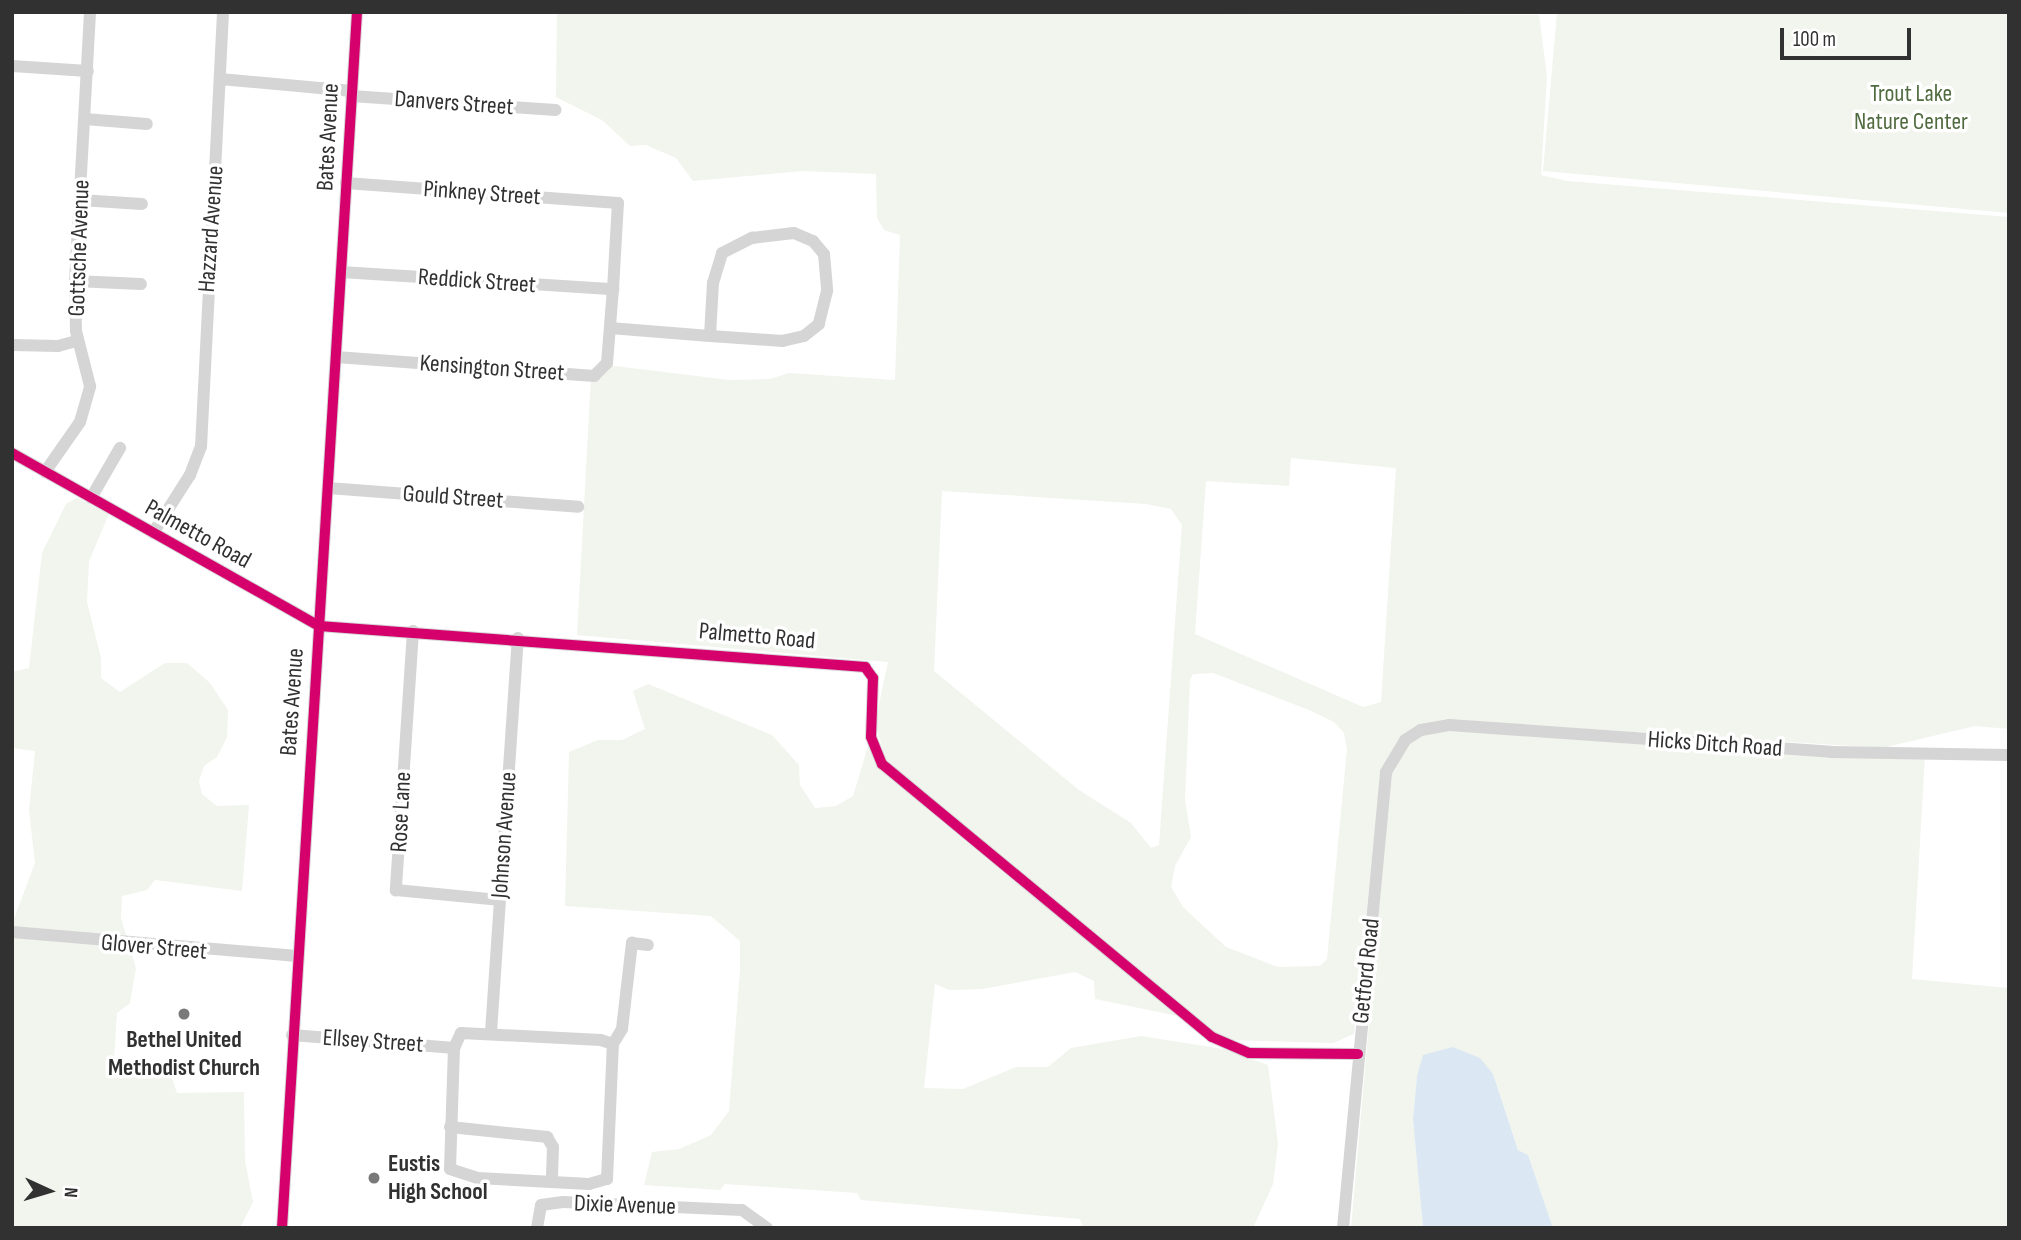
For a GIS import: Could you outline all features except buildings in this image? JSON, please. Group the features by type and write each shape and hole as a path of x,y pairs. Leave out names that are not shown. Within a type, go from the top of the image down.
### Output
{"street":[{"path":"12,66 88,71 90,12"},
{"name":"Hazzard Avenue","path":"153,533 190,475 201,447 223,12"},
{"name":"Bates Avenue","path":"282,1228 357,12"},
{"name":"Gottsche Avenue","path":"45,472 80,422 88,400 89,372 77,341 75,281 88,71"},
{"name":"Danvers Street","path":"220,79 556,110"},
{"path":"85,119 147,124"},
{"name":"Pinkney Street","path":"346,183 618,204"},
{"path":"80,200 142,204"},
{"name":"Kensington Street","path":"336,357 594,376 607,363 618,204"},
{"path":"610,328 710,336 783,341 813,331 824,316 827,291 827,261 819,246 804,236 786,233 752,238 726,249 715,267 710,336"},
{"name":"Reddick Street","path":"341,272 613,289"},
{"path":"75,281 141,284"},
{"path":"12,345 58,346 77,341"},
{"path":"90,498 120,448"},
{"name":"Palmetto Road","path":"12,453 318,626 518,638 865,667 873,678 871,737 882,764 1212,1037 1249,1053 1358,1054"},
{"name":"Gould Street","path":"328,488 578,507"},
{"name":"Rose Lane","path":"413,631 397,890 499,900"},
{"name":"Johnson Avenue","path":"491,1032 518,638"},
{"name":"Hicks Ditch Road","path":"1422,730 1449,725 1831,752 2009,755"},
{"name":"Getford Road","path":"1343,1228 1386,772 1405,740 1422,730"},
{"name":"Glover Street","path":"12,932 297,956"},
{"path":"613,1044 491,1032 461,1033 454,1048 450,1168 478,1178 602,1183 609,1175 613,1044 622,1029 632,943 648,945"},
{"name":"Ellsey Street","path":"292,1035 454,1048"},
{"path":"450,1127 547,1137 552,1147 552,1182"},
{"name":"Dixie Avenue","path":"537,1228 541,1205 563,1202 742,1210 767,1228"}],"green space":[{"path":"557,12 1539,15 1547,76 1541,175 1567,181 2009,217 2009,729 1975,726 1882,748 1450,720 1423,724 1401,737 1381,770 1354,1034 1333,1043 1225,1040 886,761 875,723 888,662 577,635 591,377 607,365 729,380 770,379 789,373 895,380 900,235 884,230 877,218 876,174 802,171 693,181 676,158 646,145 630,146 602,120 556,97","holes":["1291,458 1396,468 1381,702 1363,707 1195,634 1206,481 1289,486","942,491 1146,504 1171,509 1182,525 1159,845 1151,848 1131,823 1079,790 934,671","1213,673 1309,710 1334,722 1344,733 1347,749 1327,959 1320,966 1278,967 1226,947 1183,907 1171,887 1175,866 1191,837 1185,800 1190,680 1193,674"]},
{"name":"Trout Lake Nature Center","path":"1549,12 2009,12 2009,213 1543,171 1557,13"},
{"path":"77,498 109,514 89,561 87,602 101,658 101,678 120,692 165,663 187,663 210,683 228,710 227,737 217,757 204,766 199,781 202,794 217,806 249,805 242,891 155,880 147,890 122,896 121,918 136,968 130,1003 117,1013 113,1074 143,1065 169,1069 177,1093 244,1092 245,1161 253,1202 240,1228 12,1228 12,924 35,863 29,810 35,751 12,748 12,672 29,668 42,553 66,504"},
{"path":"648,684 772,735 799,765 800,785 815,808 836,806 853,796 868,746 879,767 936,817 1178,1016 1095,999 1094,981 1075,972 982,989 949,990 935,984 924,1088 963,1089 1016,1067 1048,1067 1071,1048 1141,1036 1223,1049 1268,1065 1278,1144 1273,1184 1253,1228 1083,1228 1080,1219 861,1200 857,1193 725,1184 720,1190 644,1185 652,1152 679,1149 711,1135 729,1111 740,970 740,941 711,916 565,906 569,752 598,740 622,740 645,729 633,691"},
{"path":"1436,730 1925,756 1912,979 2009,988 2009,1228 1553,1228 1528,1155 1518,1150 1493,1074 1417,1076 1413,1119 1423,1228 1351,1228 1391,773 1409,743"}],"shaded area":[{"path":"1453,1047 1480,1058 1493,1074 1518,1150 1528,1155 1553,1228 1423,1228 1413,1119 1417,1076 1423,1055"}],"cycle path":[{"path":"282,1228 357,12"},
{"path":"12,453 319,626 865,667 873,678 871,737 882,764 1212,1037 1249,1053 1358,1054"}],"place":[{"name":"Bethel United Methodist Church","path":"184,1014"},
{"name":"Eustis High School","path":"374,1178"}]}
